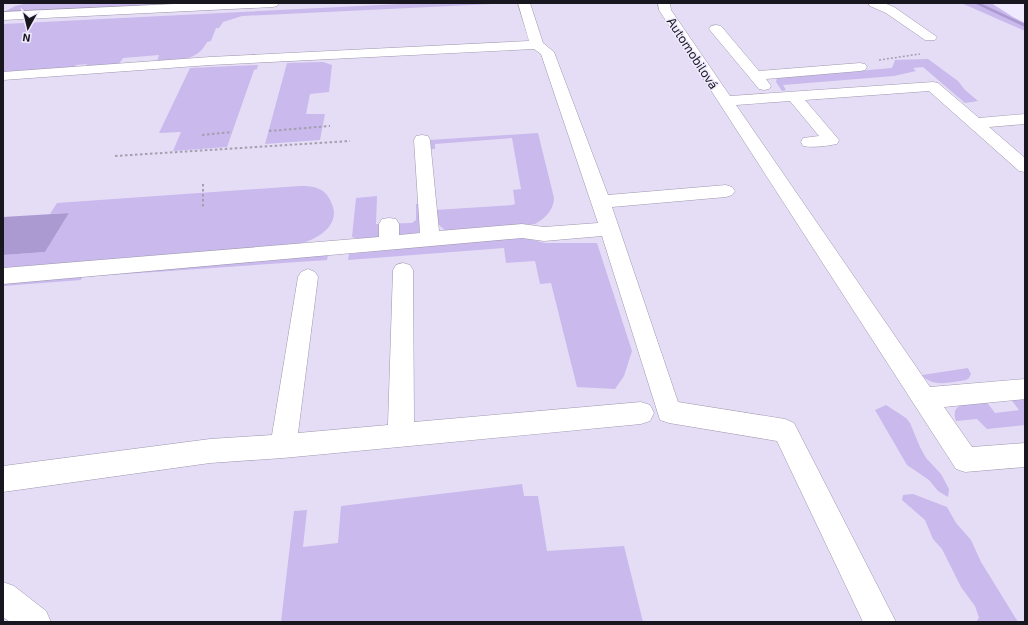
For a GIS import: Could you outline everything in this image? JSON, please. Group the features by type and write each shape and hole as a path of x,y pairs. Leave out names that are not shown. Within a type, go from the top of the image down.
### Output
{"street":[{"path":"3,16 273,3"},
{"path":"524,3 537,45"},
{"name":"Automobilová","path":"664,3 665,10 965,460 1025,455"},
{"path":"874,3 890,10 930,38"},
{"path":"716,28 730,47 774,97"},
{"path":"3,76 210,61 537,45 547,52 601,202 608,229 669,412 785,431 880,622"},
{"path":"755,76 860,67"},
{"path":"725,101 933,86 1025,167"},
{"path":"794,96 831,140 809,142"},
{"path":"975,123 1025,119"},
{"path":"422,140 430,239"},
{"path":"601,202 726,191"},
{"path":"3,276 389,234 430,239 522,232 544,234 608,229"},
{"path":"401,436 402,270"},
{"path":"283,446 308,277"},
{"path":"924,398 1025,389"},
{"path":"3,479 210,450 283,446 401,436 641,413"},
{"path":"3,597 34,622"}],"path":[{"path":"860,67 883,58 921,54"},
{"path":"269,131 330,126"},
{"path":"202,135 232,132"},
{"path":"115,156 350,141"},
{"path":"203,184 203,209"}],"shaded area":[{"path":"3,3 961,3 1025,31 1025,622 3,622"},
{"path":"28,3 158,3 157,5 7,13 6,11 15,6"},
{"path":"419,3 492,4 242,16 223,22 219,28 216,28 211,41 207,42 203,49 192,57 186,59 157,62 159,55 123,58 119,64 86,66 87,64 76,65 74,67 3,72 3,24"},
{"path":"961,3 991,3 1025,23 1025,31"},
{"path":"928,59 958,81 965,90 978,101 965,103 923,67 913,68 916,71 894,76 783,85 786,90 782,91 776,82 777,78 892,68 895,60"},
{"path":"323,62 332,65 329,92 310,94 306,114 325,114 320,140 265,144 287,63"},
{"path":"258,65 257,69 254,70 227,147 173,151 181,132 159,133 190,68"},
{"path":"538,133 554,198 553,206 543,219 535,224 448,233 437,223 435,210 512,205 515,204 513,190 521,189 512,138 435,144 435,149 431,149 430,140"},
{"path":"300,186 317,188 323,191 329,198 334,211 330,225 325,231 303,243 295,245 3,269 3,255 45,252 69,213 50,214 57,203"},
{"path":"377,196 376,224 412,223 416,220 416,204 424,203 423,227 415,236 359,239 352,237 356,198"},
{"path":"69,213 45,252 3,255 3,217"},
{"path":"517,236 545,243 597,243 632,351 624,376 615,389 577,387 551,283 540,284 535,261 506,263 504,248 348,260 349,254"},
{"path":"328,255 327,260 82,277 81,280 3,286 3,282"},
{"path":"968,368 971,374 969,378 954,382 931,382 922,375"},
{"path":"1025,396 1025,425 987,429 977,419 956,421 956,410 963,404 986,401 995,413 1019,410 1010,398"},
{"path":"886,405 906,418 910,423 926,458 941,474 949,489 948,497 938,491 929,480 907,465 875,410"},
{"path":"522,484 524,496 538,496 547,551 624,546 643,622 281,622 294,511 307,510 303,547 338,543 341,506"},
{"path":"913,494 947,507 956,523 971,540 981,562 1018,622 976,622 979,618 975,606 961,587 942,549 933,539 925,520 902,500 903,495"}],"waterway":[{"path":"976,3 1025,26"}]}
